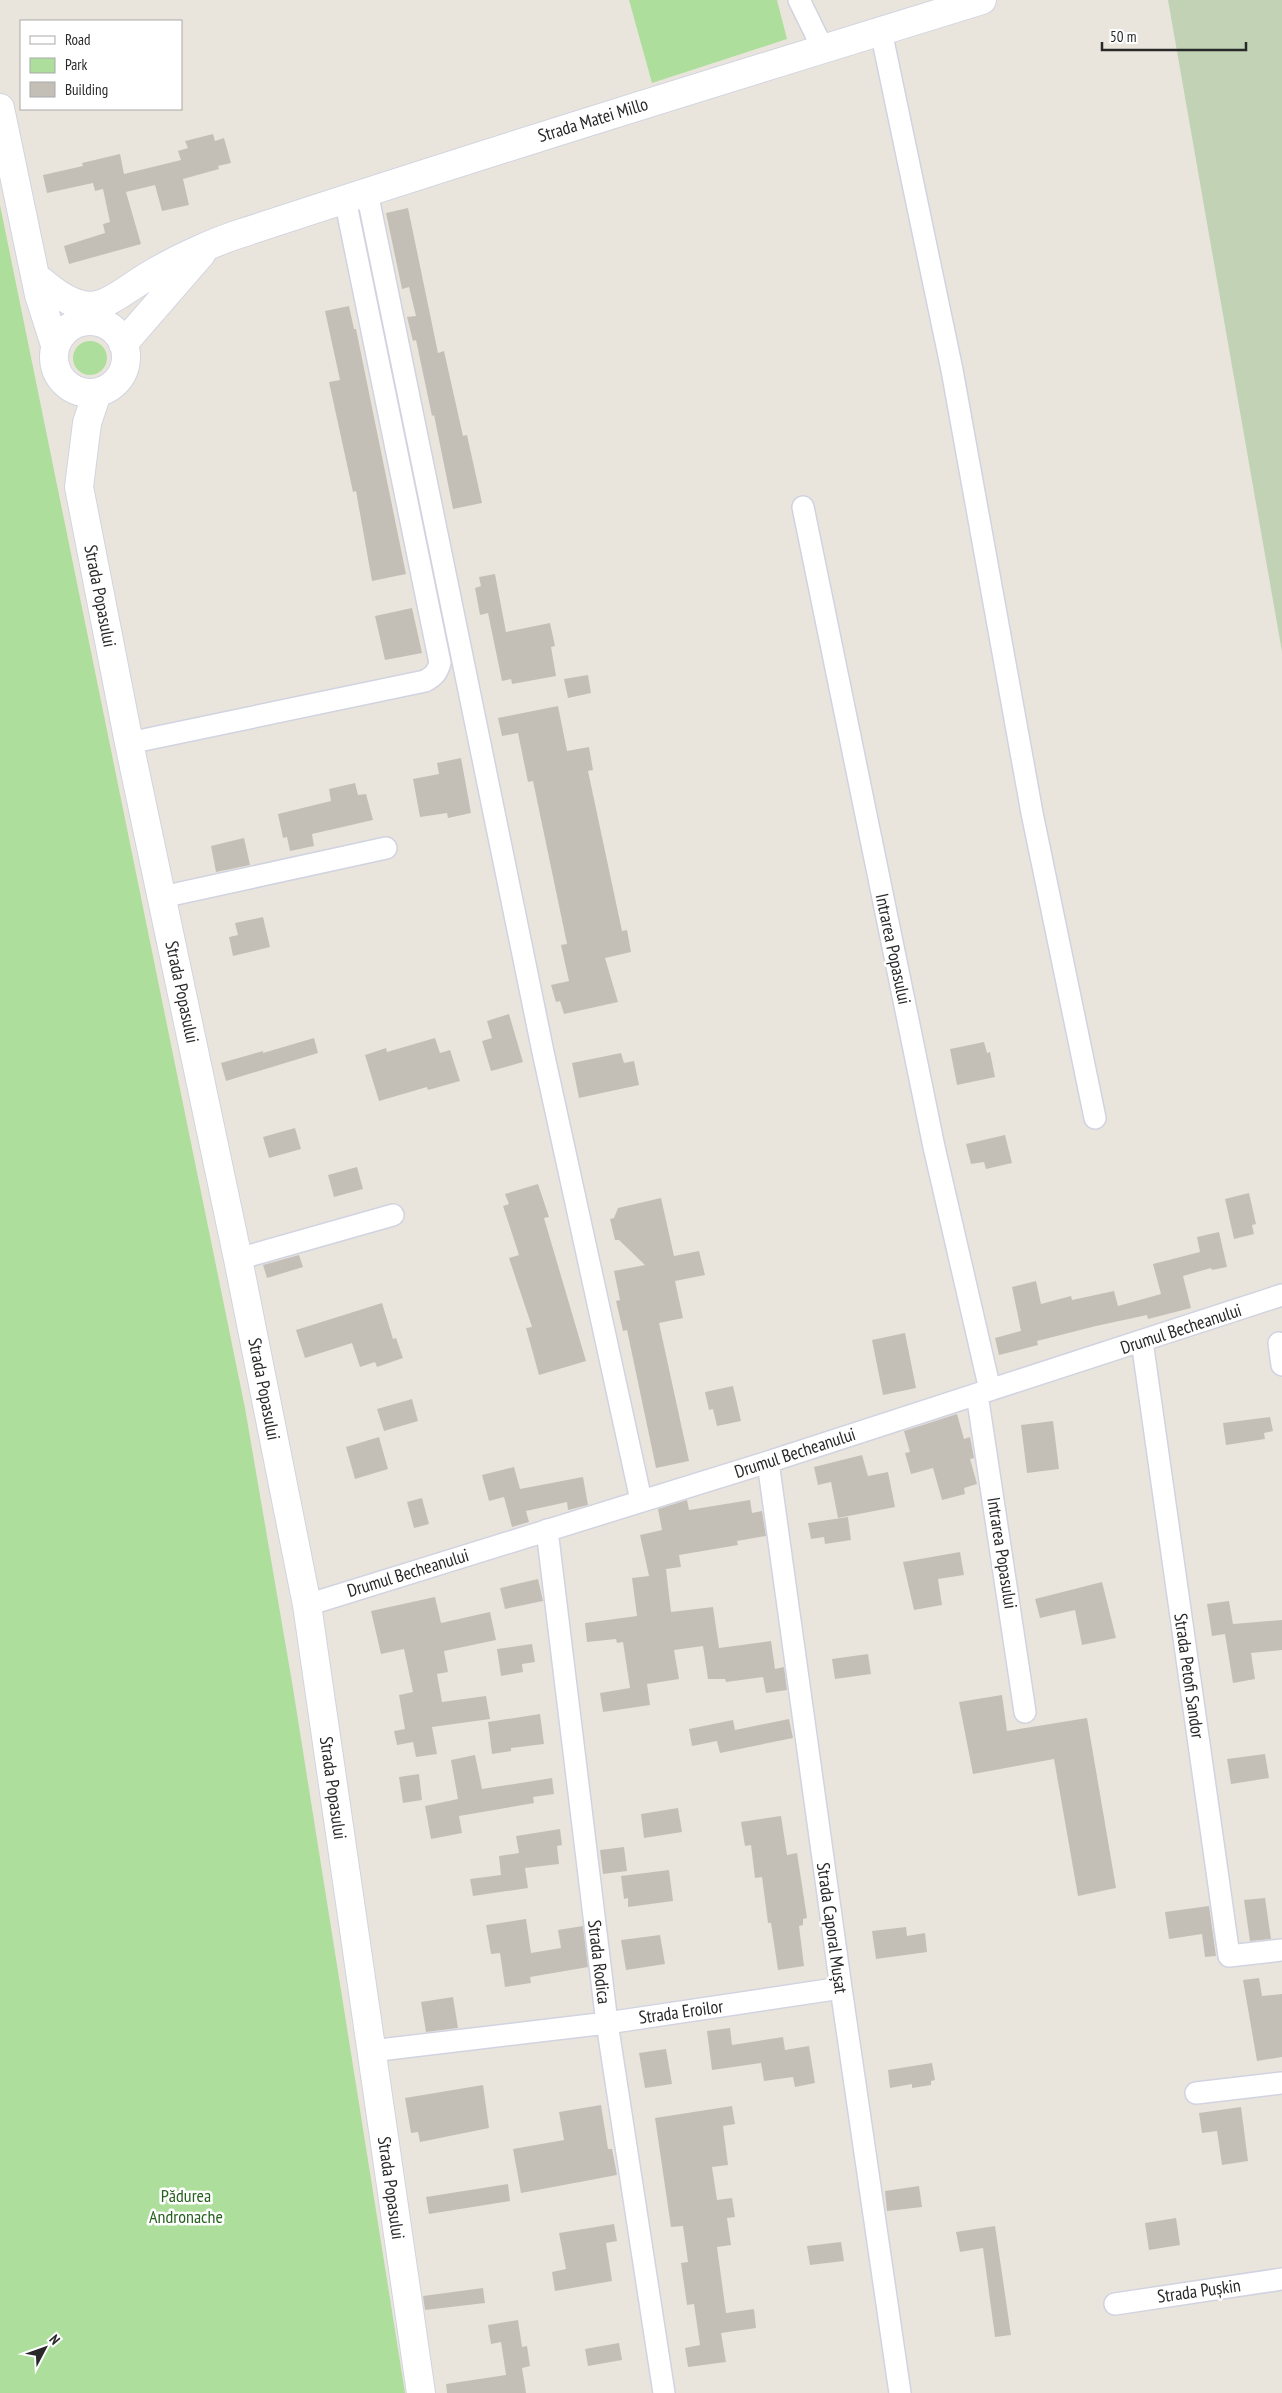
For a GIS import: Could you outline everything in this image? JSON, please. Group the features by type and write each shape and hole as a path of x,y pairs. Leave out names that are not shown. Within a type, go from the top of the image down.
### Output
{"street":[{"path":"799,0 823,49"},
{"name":"Strada Matei Millo","path":"207,248 237,234 356,195 982,0"},
{"path":"881,31 952,370 1032,813 1095,1118"},
{"path":"0,108 43,310 55,345 57,371 69,387 83,394 97,393 111,386 123,374 126,357 123,344 112,328 65,315 55,304 36,271"},
{"path":"129,743 425,681 435,676 438,669 440,663 356,195"},
{"path":"356,195 641,1500"},
{"path":"36,271 68,301 90,306 104,304 121,296 166,266 207,248"},
{"path":"55,345 62,332 92,323 207,248"},
{"path":"123,344 207,248"},
{"path":"69,387 72,406 72,458 79,488"},
{"name":"Strada Popasului","path":"97,393 91,406 85,431 79,488 129,743 238,1259 307,1605 421,2393"},
{"name":"Intrarea Popasului","path":"803,507 984,1392 1025,1712"},
{"path":"162,897 386,848"},
{"path":"238,1259 392,1215"},
{"name":"Drumul Becheanului","path":"307,1605 768,1462 1282,1295"},
{"name":"Strada Petofi Sandor","path":"1142,1342 1229,1956 1282,1950"},
{"path":"1279,1343 1282,1365"},
{"name":"Strada Caporal Mușat","path":"768,1462 840,1988 900,2393"},
{"name":"Strada Rodica","path":"547,1530 607,2023 664,2393"},
{"name":"Strada Eroilor","path":"371,2051 607,2023 840,1988"},
{"path":"1196,2093 1282,2083"},
{"name":"Strada Pușkin","path":"1116,2304 1282,2279"}],"green space":[{"path":"629,0 777,0 787,39 652,83"},
{"path":"1168,0 1282,0 1282,652"},
{"name":"Pădurea Andronache","path":"0,205 245,1408 292,1682 405,2393 0,2393"},
{"path":"90,341 97,342 102,346 106,351 106,365 102,370 97,374 90,375 83,374 78,370 74,365 73,358 74,351 78,346 83,342"}],"building":[{"path":"213,134 215,141 224,138 231,163 218,166 219,169 183,179 189,205 162,211 155,185 126,192 141,244 69,264 64,246 105,233 103,224 110,222 103,189 95,191 93,183 47,193 43,175 83,166 82,163 120,154 124,174 181,160 178,151 188,148 185,141"},
{"path":"408,208 438,353 444,351 463,436 467,435 482,503 453,509 434,415 432,416 416,340 413,341 407,317 416,316 409,287 402,289 386,213"},
{"path":"349,306 354,329 356,329 406,574 372,581 356,491 353,492 329,382 340,380 325,311"},
{"path":"495,574 506,632 550,623 555,646 551,647 556,676 512,684 511,679 502,681 488,613 480,615 475,588 481,586 479,577"},
{"path":"412,608 422,653 385,660 375,616"},
{"path":"588,675 591,693 568,698 564,679"},
{"path":"558,706 567,751 589,747 593,770 588,771 622,931 627,930 631,952 605,958 618,1002 564,1014 560,1001 556,1002 551,985 569,981 561,945 567,944 533,781 528,782 518,733 502,736 498,718"},
{"path":"461,758 471,813 448,818 447,813 420,817 413,779 439,774 437,763"},
{"path":"355,783 358,795 366,794 373,820 312,834 314,846 290,851 287,837 283,838 278,814 331,801 329,789"},
{"path":"244,838 250,865 216,872 211,846"},
{"path":"263,917 270,947 233,956 229,937 238,935 235,923"},
{"path":"509,1014 523,1062 491,1071 482,1041 492,1038 487,1021"},
{"path":"314,1038 318,1053 226,1081 221,1063"},
{"path":"435,1038 440,1053 450,1050 460,1081 428,1090 427,1087 379,1101 365,1055 386,1048 387,1052"},
{"path":"984,1042 987,1053 990,1052 995,1077 957,1085 950,1049"},
{"path":"621,1053 624,1063 634,1061 639,1085 579,1098 572,1063"},
{"path":"295,1128 301,1149 269,1158 263,1137"},
{"path":"1005,1135 1012,1163 986,1169 984,1162 971,1164 966,1144"},
{"path":"357,1167 363,1189 334,1197 328,1175"},
{"path":"538,1184 549,1217 544,1218 586,1361 539,1375 526,1328 532,1327 509,1258 519,1255 503,1206 509,1204 505,1194"},
{"path":"1249,1193 1256,1224 1252,1225 1254,1234 1234,1239 1225,1199"},
{"path":"661,1198 674,1256 699,1251 705,1275 675,1281 683,1318 659,1323 689,1461 656,1468 627,1330 623,1331 616,1301 620,1300 614,1271 645,1265 619,1240 615,1240 610,1219 614,1218 618,1208"},
{"path":"1219,1232 1227,1267 1212,1270 1211,1268 1183,1276 1191,1308 1148,1319 1147,1315 1096,1326 1037,1341 1038,1345 999,1355 995,1338 1021,1331 1012,1287 1036,1281 1041,1304 1071,1296 1072,1300 1114,1291 1118,1306 1161,1294 1153,1264 1200,1252 1197,1237"},
{"path":"299,1255 303,1267 267,1278 263,1265"},
{"path":"382,1303 393,1339 396,1338 403,1358 377,1367 375,1362 360,1367 352,1343 305,1358 296,1330"},
{"path":"905,1333 916,1388 883,1395 872,1340"},
{"path":"733,1386 741,1421 717,1426 713,1409 709,1410 705,1392"},
{"path":"412,1399 418,1421 384,1431 377,1409"},
{"path":"957,1414 964,1439 970,1437 974,1458 970,1459 977,1484 964,1488 965,1494 942,1500 933,1468 911,1474 905,1453 910,1452 904,1431"},
{"path":"1270,1417 1273,1431 1264,1433 1265,1439 1226,1445 1223,1423"},
{"path":"1053,1421 1059,1469 1027,1473 1021,1425"},
{"path":"379,1437 388,1469 355,1479 346,1447"},
{"path":"862,1455 868,1476 888,1472 895,1507 838,1518 831,1482 818,1485 814,1467"},
{"path":"514,1467 520,1489 583,1477 588,1505 568,1510 567,1502 526,1511 529,1522 512,1527 504,1497 489,1501 482,1475"},
{"path":"422,1498 429,1524 414,1528 407,1502"},
{"path":"687,1500 689,1510 750,1500 752,1513 762,1511 766,1536 737,1541 738,1545 679,1555 681,1567 666,1569 671,1612 713,1607 719,1648 771,1641 775,1669 784,1667 787,1690 766,1693 763,1677 726,1682 725,1679 708,1679 703,1646 674,1650 679,1679 647,1684 650,1705 603,1712 600,1693 630,1688 623,1642 617,1643 616,1639 587,1642 585,1623 637,1616 632,1578 649,1576 640,1535 662,1530 658,1509"},
{"path":"848,1517 851,1540 825,1544 824,1537 811,1539 808,1523"},
{"path":"960,1552 964,1575 938,1579 942,1605 914,1610 903,1562"},
{"path":"538,1579 543,1601 505,1609 500,1588"},
{"path":"1102,1582 1116,1638 1082,1645 1075,1610 1040,1618 1035,1599"},
{"path":"435,1597 441,1623 490,1612 496,1640 444,1651 448,1672 437,1674 442,1702 486,1696 490,1719 432,1727 437,1754 416,1757 413,1742 397,1745 394,1731 405,1729 399,1695 413,1692 404,1649 381,1654 371,1611"},
{"path":"1229,1601 1233,1624 1282,1620 1282,1650 1251,1653 1255,1679 1233,1683 1225,1634 1212,1636 1207,1604"},
{"path":"532,1644 535,1662 522,1664 523,1672 501,1676 497,1649"},
{"path":"868,1654 871,1674 835,1679 832,1659"},
{"path":"1002,1695 1007,1731 1087,1718 1116,1888 1078,1896 1054,1759 973,1774 959,1702"},
{"path":"540,1714 544,1744 511,1748 511,1751 492,1754 488,1722"},
{"path":"789,1719 793,1738 720,1753 717,1741 692,1746 689,1729 733,1720 735,1730"},
{"path":"1265,1754 1269,1778 1231,1784 1227,1759"},
{"path":"475,1755 482,1789 552,1778 554,1794 533,1797 534,1803 459,1816 462,1833 431,1839 425,1806 458,1799 451,1760"},
{"path":"419,1774 422,1800 403,1803 399,1777"},
{"path":"678,1808 682,1832 644,1838 641,1814"},
{"path":"781,1816 787,1855 797,1853 807,1918 803,1919 803,1925 799,1926 804,1966 778,1970 771,1923 768,1923 762,1877 755,1878 751,1845 745,1846 741,1822"},
{"path":"560,1829 562,1845 557,1846 559,1864 525,1868 528,1888 473,1896 470,1879 501,1875 499,1856 519,1853 516,1836"},
{"path":"624,1847 627,1871 603,1874 600,1850"},
{"path":"669,1870 673,1901 628,1907 628,1898 624,1899 621,1876"},
{"path":"1265,1898 1271,1939 1250,1941 1244,1900"},
{"path":"1209,1906 1216,1956 1205,1957 1202,1934 1169,1939 1165,1912"},
{"path":"526,1919 531,1953 561,1948 558,1930 583,1926 588,1967 530,1977 531,1983 505,1987 500,1953 491,1954 486,1925"},
{"path":"906,1927 907,1936 925,1933 927,1952 876,1959 872,1931"},
{"path":"660,1935 665,1964 626,1970 621,1940"},
{"path":"1259,1978 1262,1996 1282,1994 1282,2057 1257,2061 1243,1980"},
{"path":"453,1997 458,2028 426,2032 421,2002"},
{"path":"730,2028 732,2045 783,2037 785,2050 809,2046 815,2083 795,2087 793,2077 764,2081 761,2063 712,2070 707,2031"},
{"path":"666,2049 672,2084 645,2088 639,2053"},
{"path":"932,2063 935,2080 931,2081 931,2085 912,2088 912,2084 890,2088 888,2070"},
{"path":"483,2085 489,2128 420,2142 418,2132 411,2133 405,2098"},
{"path":"601,2105 608,2149 612,2149 617,2175 521,2193 513,2149 564,2140 559,2112"},
{"path":"732,2106 735,2124 723,2126 728,2165 712,2167 717,2200 732,2198 735,2217 727,2218 731,2245 717,2247 726,2313 754,2309 756,2328 721,2333 726,2362 688,2367 685,2348 700,2345 694,2304 687,2305 681,2263 688,2262 683,2226 671,2227 655,2118"},
{"path":"1241,2107 1248,2161 1222,2165 1217,2131 1202,2133 1199,2113"},
{"path":"508,2184 510,2201 429,2214 426,2197"},
{"path":"919,2186 922,2207 887,2211 885,2191"},
{"path":"1176,2218 1180,2245 1149,2250 1145,2223"},
{"path":"614,2224 617,2241 606,2243 612,2281 555,2291 552,2272 566,2269 559,2233"},
{"path":"995,2226 1011,2335 995,2337 983,2248 960,2252 956,2232"},
{"path":"841,2242 844,2261 810,2265 807,2246"},
{"path":"483,2288 485,2303 425,2310 423,2296"},
{"path":"518,2320 522,2347 527,2346 530,2366 522,2368 526,2393 447,2393 446,2384 506,2375 501,2342 491,2344 488,2325"},
{"path":"619,2343 622,2360 588,2366 585,2349"}]}
